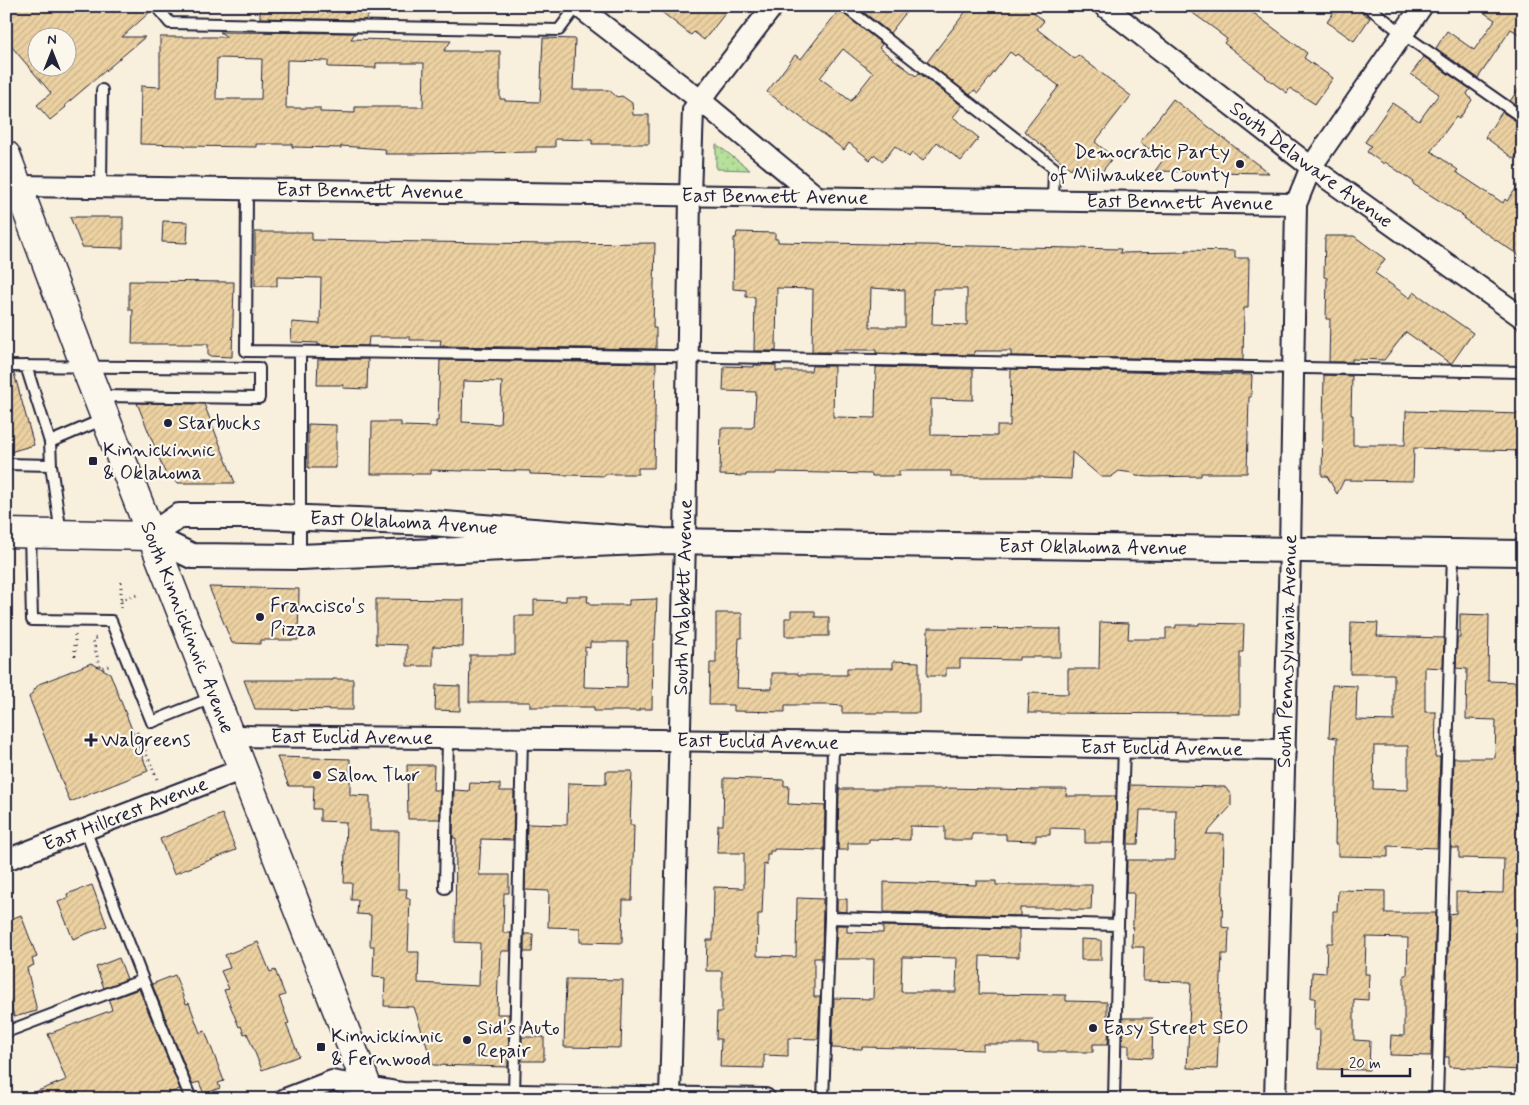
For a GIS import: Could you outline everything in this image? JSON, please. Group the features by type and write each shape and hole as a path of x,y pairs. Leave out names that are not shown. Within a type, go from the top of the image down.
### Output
{"main road":[{"name":"South Kinnickinnic Avenue","path":"6,155 150,536 215,697 369,1093"},
{"name":"East Oklahoma Avenue","path":"18,533 150,536"}],"street":[{"path":"578,6 700,100 816,196"},
{"name":"South Mabbett Avenue","path":"670,1097 680,741 674,541 687,357 693,110 773,6"},
{"name":"South Delaware Avenue","path":"1104,6 1310,166 1523,318"},
{"name":"East Bennett Avenue","path":"19,186 1296,204 1310,166 1422,6"},
{"name":"South Pennsylvania Avenue","path":"1275,1099 1290,550 1296,204"},
{"name":"East Oklahoma Avenue","path":"674,541 431,523 300,517 179,516 150,536 192,556 300,557 674,541 1523,554"},
{"name":"East Euclid Avenue","path":"230,736 522,738 1285,750"},
{"name":"East Hillcrest Avenue","path":"6,860 243,770"},
{"path":"6,845 44,846"},
{"path":"285,1099 332,1082 369,1093 765,1099"}],"lane":[{"path":"156,6 170,23 559,30 578,6"},
{"path":"844,6 1054,168 1053,201"},
{"path":"1367,6 1403,34 1523,118"},
{"path":"101,187 102,90"},
{"path":"247,189 246,351 1523,372"},
{"path":"300,352 300,557"},
{"path":"6,366 259,368 258,398 101,407 50,442"},
{"path":"26,366 50,442 51,465 61,534"},
{"path":"6,464 51,465"},
{"path":"18,533 32,620 111,621 152,722 215,697"},
{"path":"1437,1099 1453,552"},
{"path":"445,888 448,738"},
{"path":"514,1095 522,738"},
{"path":"823,1099 830,918 833,743"},
{"path":"1114,1099 1124,748"},
{"path":"85,830 191,1099"},
{"path":"830,918 1118,925"},
{"path":"6,1032 143,980"}],"path":[{"path":"121,579 121,609"},
{"path":"121,600 140,594"},
{"path":"93,640 100,668 110,665 114,674"},
{"path":"135,726 157,778"}],"green space":[{"path":"716,144 750,170 716,169"}],"building":[{"path":"6,6 149,6 151,11 122,37 145,37 50,120 37,105 51,93 38,78 78,78 78,28 28,28 28,66 6,40"},
{"path":"260,6 376,6 365,20 260,18"},
{"path":"654,6 731,6 704,40 694,32 691,35"},
{"path":"856,6 911,6 890,33"},
{"path":"970,6 1026,6 1044,21 1037,29 1075,59 1078,55 1131,96 1095,142 1113,157 1101,173 1075,163 1071,169 1024,131 1059,86 1017,54 1015,56 1010,52 978,93 974,90 970,95 927,62"},
{"path":"1183,6 1244,6 1307,53 1304,58 1333,78 1315,104 1290,88 1287,93 1224,43 1227,39 1219,32"},
{"path":"1338,6 1353,6 1370,18 1354,41 1327,22"},
{"path":"1474,6 1523,6 1523,37 1511,29 1478,78 1436,48 1447,31 1474,50 1495,20"},
{"path":"839,10 882,44 879,48 916,76 919,73 962,106 953,117 979,138 961,161 937,142 923,161 912,153 909,157 895,146 883,161 875,155 870,160 849,143 844,150 767,92 795,55 801,59","holes":["843,49 873,73 851,101 820,78"]},
{"path":"220,32 355,33 351,39 451,41 444,51 500,51 500,99 505,99 505,101 540,102 543,38 575,39 573,90 609,90 617,97 622,96 632,103 633,115 649,115 649,144 592,144 592,140 555,139 555,147 536,147 536,152 385,154 386,150 384,149 341,146 341,148 292,147 292,144 256,144 256,147 140,144 141,86 160,87 160,37 227,37","holes":["217,58 262,59 261,99 216,99","287,60 328,61 328,67 376,68 376,63 424,63 423,107 355,107 355,113 320,112 320,108 286,108"]},
{"path":"1424,57 1470,89 1467,94 1472,100 1459,119 1456,117 1431,151 1458,170 1456,172 1503,203 1505,199 1507,201 1523,179 1523,258 1464,219 1465,217 1413,184 1414,182 1385,162 1384,164 1367,152 1371,146 1365,142 1392,103 1419,121 1439,94 1411,74"},
{"path":"1523,83 1523,109 1510,101"},
{"path":"1173,99 1269,173 1155,171 1163,160 1140,142"},
{"path":"1502,112 1523,125 1523,147 1514,159 1485,137"},
{"path":"70,217 123,217 123,248 82,247"},
{"path":"163,221 188,222 187,243 162,242"},
{"path":"255,232 312,232 312,240 546,244 655,243 653,328 656,328 656,349 440,346 441,340 410,340 410,337 369,337 368,346 318,345 318,343 291,342 292,322 320,324 321,278 277,277 277,286 255,286"},
{"path":"737,232 775,233 775,239 778,239 778,242 1121,249 1120,253 1186,252 1186,250 1235,251 1235,258 1249,258 1248,308 1244,308 1243,360 1011,356 1011,351 974,351 974,355 876,353 876,350 812,352 813,289 777,288 776,351 754,351 755,297 746,297 746,290 733,289 734,238 736,238","holes":["871,288 905,290 905,327 870,327","933,289 967,289 967,325 932,324"]},
{"path":"1325,236 1354,236 1385,259 1375,273 1410,298 1414,292 1473,333 1451,364 1406,332 1384,360 1352,359 1352,362 1329,362 1330,319 1326,319"},
{"path":"129,281 234,282 232,357 208,356 208,344 132,344 133,310 129,310"},
{"path":"318,359 368,359 367,389 343,388 343,385 317,385"},
{"path":"440,360 656,363 654,468 638,468 638,474 605,474 605,476 530,474 530,471 431,470 431,474 371,474 372,422 401,422 401,426 436,427 436,421 438,421","holes":["463,381 502,382 500,424 462,422"]},
{"path":"754,365 776,365 776,371 811,371 812,366 834,366 833,417 875,418 876,367 973,369 973,400 931,399 931,435 997,436 997,426 1010,426 1011,369 1252,375 1251,397 1249,397 1247,473 1201,473 1201,476 1150,477 1136,476 1133,473 1119,471 1111,477 1101,477 1072,452 1071,479 1043,477 951,477 951,471 899,471 899,476 777,472 777,474 746,474 746,476 720,475 721,428 752,428 754,426 756,392 723,391 724,366 754,367"},
{"path":"6,373 14,373 34,445 10,452 6,439"},
{"path":"1324,375 1352,376 1351,415 1353,415 1353,445 1405,445 1406,411 1523,414 1523,451 1414,448 1413,481 1344,480 1337,494 1327,476 1322,476"},
{"path":"137,403 204,404 235,483 177,483 166,475"},
{"path":"308,424 336,425 336,468 308,468"},
{"name":"Francisco's Pizza","path":"209,587 299,589 298,640 260,640 260,644 232,643"},
{"path":"566,596 588,596 587,602 590,602 590,605 629,605 629,600 657,599 655,640 653,640 652,709 639,709 639,711 594,711 594,707 530,707 530,702 469,702 470,655 515,655 515,616 534,616 534,600 566,601","holes":["590,642 628,642 627,688 584,687 585,647 590,648"]},
{"path":"376,599 464,600 463,647 433,646 433,666 407,666 407,645 376,644"},
{"path":"791,611 815,611 815,617 829,617 829,636 785,636 785,618 791,618"},
{"path":"716,613 742,613 742,638 739,638 737,688 772,689 772,673 847,675 847,668 893,668 893,661 919,662 919,713 842,713 842,706 829,705 785,705 785,712 734,711 734,705 709,705 710,663 716,663"},
{"path":"1460,614 1489,615 1488,681 1516,682 1516,694 1523,694 1523,1070 1449,1067 1449,1057 1445,1057 1449,914 1456,913 1456,892 1503,893 1504,859 1459,858 1459,848 1451,848 1454,758 1495,758 1496,720 1466,719 1467,669 1456,668 1457,638 1460,638"},
{"path":"1100,622 1129,623 1128,639 1166,639 1166,628 1176,628 1176,625 1199,625 1199,623 1244,624 1243,652 1240,652 1240,714 1028,713 1029,693 1068,694 1068,669 1099,669"},
{"path":"1351,622 1378,623 1377,636 1444,638 1443,668 1425,667 1425,712 1436,712 1435,757 1440,757 1437,848 1388,846 1388,857 1338,856 1338,844 1335,844 1337,738 1329,737 1332,685 1357,686 1356,720 1394,721 1394,674 1350,674","holes":["1374,746 1408,746 1408,790 1373,789"]},
{"path":"928,628 1061,629 1061,657 1019,657 1019,660 960,659 960,668 946,668 946,676 927,676"},
{"name":"Walgreens","path":"91,663 110,673 148,771 70,802 29,697 39,684"},
{"path":"353,679 353,710 255,709 244,680 333,680"},
{"path":"436,685 460,686 460,711 435,710"},
{"path":"277,757 350,759 350,795 370,796 370,831 399,831 398,889 407,889 406,898 410,899 408,952 419,952 418,983 479,986 480,943 455,942 456,838 453,838 454,790 469,791 470,783 500,784 500,791 514,791 513,840 481,839 479,875 509,875 509,893 504,893 503,933 511,933 510,951 501,951 497,1014 509,1014 508,1067 433,1065 414,1007 384,1006 385,978 373,977 374,946 370,946 371,915 357,914 358,900 351,900 352,883 344,883 346,822 320,821 320,809 313,809 314,786 289,786"},
{"path":"407,765 434,765 433,790 440,790 440,819 408,819"},
{"path":"606,771 632,771 630,825 634,825 632,900 623,900 622,943 580,942 580,928 548,927 549,891 525,890 527,824 567,825 568,783 606,784"},
{"path":"724,778 784,780 784,786 789,786 788,804 825,806 824,850 774,849 774,851 770,851 770,854 767,854 767,865 764,864 762,914 758,914 757,956 796,957 797,898 823,899 822,958 814,958 814,997 820,997 818,1039 788,1038 788,1056 764,1055 764,1068 720,1067 721,1039 716,1039 717,1012 722,1012 722,971 706,971 707,940 713,940 714,887 744,888 744,853 717,853 718,825 723,825"},
{"path":"1130,785 1225,787 1231,795 1231,806 1206,834 1224,834 1222,927 1229,928 1228,954 1222,954 1217,1069 1187,1068 1191,982 1143,981 1144,947 1132,947 1134,893 1126,893 1127,860 1175,860 1176,810 1140,810 1138,844 1128,844"},
{"path":"839,789 1067,789 1066,796 1116,796 1114,843 1085,843 1085,829 1050,828 1050,835 1036,835 1036,841 1006,840 1006,834 972,834 972,840 945,840 945,827 910,826 910,840 869,839 869,843 848,843 848,850 838,850"},
{"path":"222,814 236,850 174,874 160,839"},
{"path":"976,881 996,881 996,885 1092,885 1091,910 1020,908 1020,916 884,912 884,882 976,885"},
{"path":"92,885 107,926 73,939 58,902 68,898 67,894"},
{"path":"1338,890 1385,891 1385,913 1436,913 1431,1056 1390,1055 1391,1035 1404,1036 1404,975 1407,975 1408,938 1366,937 1365,974 1369,974 1368,1000 1354,999 1354,1040 1370,1041 1369,1070 1319,1069 1320,1030 1314,1030 1315,998 1311,998 1312,972 1326,973 1327,943 1333,943 1333,911 1337,911"},
{"path":"837,899 847,899 847,912 837,911"},
{"path":"21,915 37,957 32,959 34,965 27,968 37,1011 14,1017 6,984 6,921"},
{"path":"837,925 847,925 847,932 883,933 883,926 1019,929 1019,957 980,956 979,994 1066,995 1066,1001 1107,1002 1107,1017 1109,1017 1108,1044 1093,1044 1093,1052 1038,1052 1038,1044 983,1044 983,1050 832,1048 834,998 873,999 874,959 835,959","holes":["902,957 957,958 956,992 901,992"]},
{"path":"524,934 533,934 532,952 524,952"},
{"path":"1081,939 1101,940 1101,960 1081,960"},
{"path":"258,942 270,972 275,970 285,995 279,997 289,1023 286,1024 299,1056 262,1070 247,1033 244,1034 241,1026 239,1027 224,990 229,989 221,971 230,968 225,955"},
{"path":"119,958 127,979 104,988 96,967"},
{"path":"175,975 186,1004 189,1003 200,1033 205,1031 224,1081 218,1083 220,1088 204,1094 199,1082 192,1084 152,984"},
{"path":"566,979 623,980 621,1048 564,1047"},
{"path":"139,989 180,1089 155,1099 22,1099 22,1097 66,1080 48,1034 112,1010 109,1000"},
{"path":"1123,1018 1153,1018 1152,1058 1129,1057 1129,1045 1122,1045"},
{"path":"522,1037 544,1037 544,1061 522,1061"}],"place":[{"name":"Democratic Party of Milwaukee County","path":"1240,164"},
{"name":"Starbucks","path":"168,423"},
{"name":"Kinnickinnic & Oklahoma","path":"93,461"},
{"name":"Francisco's Pizza","path":"260,617"},
{"name":"Walgreens","path":"91,740"},
{"name":"Salon Thor","path":"317,775"},
{"name":"Easy Street SEO","path":"1093,1028"},
{"name":"Sid's Auto Repair","path":"467,1040"},
{"name":"Kinnickinnic & Fernwood","path":"321,1047"}]}
